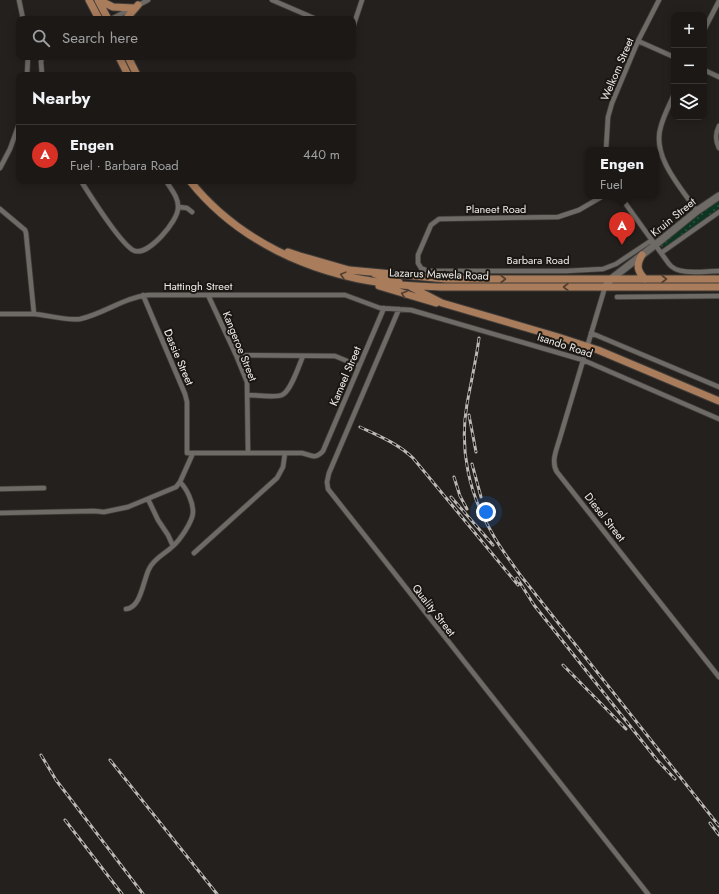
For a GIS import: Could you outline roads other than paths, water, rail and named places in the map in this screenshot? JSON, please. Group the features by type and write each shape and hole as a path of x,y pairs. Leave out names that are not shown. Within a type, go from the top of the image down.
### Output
{"main road":[{"path":"89,0 98,16"},
{"path":"99,0 113,7 136,6"},
{"path":"99,0 107,16"},
{"path":"128,16 136,6"},
{"path":"92,16 93,7"},
{"path":"120,60 126,72"},
{"path":"130,60 136,72"},
{"name":"Lazarus Mawela Road","path":"192,184 218,211 258,242 295,260 358,279 409,286 719,287"},
{"name":"Lazarus Mawela Road","path":"197,184 228,215 268,243 300,256 333,266 371,272 385,272 435,278 719,279"},
{"name":"Kruin Street","path":"605,286 611,279 642,255 653,243 719,196"},
{"path":"642,255 638,262 638,267 641,275 645,279"},
{"path":"371,272 409,286"},
{"name":"Isando Road","path":"358,279 436,303 442,303"},
{"name":"Isando Road","path":"409,286 442,303 587,347 636,365 719,401"}],"street":[{"path":"18,0 22,16"},
{"path":"115,16 148,0"},
{"path":"272,0 309,16"},
{"path":"356,18 362,0"},
{"name":"Welkom Street","path":"606,147 606,133 610,108 638,41 659,0"},
{"path":"707,24 719,1"},
{"path":"638,41 671,55"},
{"path":"28,60 28,72"},
{"path":"41,60 42,72"},
{"path":"707,71 719,77"},
{"path":"671,101 661,125 659,140 660,152 666,165 697,211"},
{"path":"719,126 716,132 716,138 719,148"},
{"path":"0,168 10,149 16,132"},
{"path":"83,184 106,220 130,248 136,251 143,251 158,241 178,214 178,201 168,184"},
{"name":"Planeet Road","path":"419,266 417,260 418,255 429,228 433,222 439,219 558,217 579,210 598,199"},
{"path":"622,199 671,267 677,271 719,271"},
{"path":"179,207 187,208 192,212"},
{"path":"0,209 25,230 26,233 34,314"},
{"name":"Kruin Street","path":"661,253 719,212"},
{"name":"Barbara Road","path":"419,266 423,270 428,271 566,271 603,269 616,264 653,243"},
{"name":"Diesel Street","path":"605,286 554,463 556,469 719,677"},
{"name":"Hattingh Street","path":"0,314 34,314 78,319 143,295 345,295 376,307 399,309"},
{"name":"Dassie Street","path":"143,295 186,398 186,453 193,453"},
{"name":"Kangeroe Street","path":"208,295 247,382 248,453"},
{"path":"617,297 719,296"},
{"name":"Kameel Street","path":"285,453 302,453 316,456 323,451 384,308"},
{"name":"Isando Road","path":"399,309 411,310 583,360 719,419"},
{"name":"Quality Street","path":"399,309 329,474 327,482 328,489 648,894"},
{"name":"Isando Road","path":"591,333 719,387"},
{"path":"236,355 335,356 359,366"},
{"path":"247,395 281,395 286,393 303,356"},
{"path":"0,513 104,512 128,507 176,486 180,482 193,453 285,453 282,467 277,478 194,553"},
{"path":"126,609 133,607 137,601 152,563 182,537 193,514 188,492 180,482"},
{"path":"0,489 44,488"},
{"path":"148,499 173,546"}],"railway":[{"path":"479,338 467,404 464,438 468,471 477,503 484,518 498,544 521,576 719,826"},
{"path":"469,415 476,452"},
{"path":"360,427 394,444 413,458 518,585"},
{"path":"472,464 481,497"},
{"path":"454,477 460,496 467,509"},
{"path":"451,497 493,545"},
{"path":"517,578 534,605 657,760 675,779"},
{"path":"563,665 626,729"},
{"path":"41,755 56,780 143,894"},
{"path":"110,760 217,894"},
{"path":"65,820 122,894"},
{"path":"710,823 719,835"}],"place":[{"name":"Engen","path":"622,245"}]}
